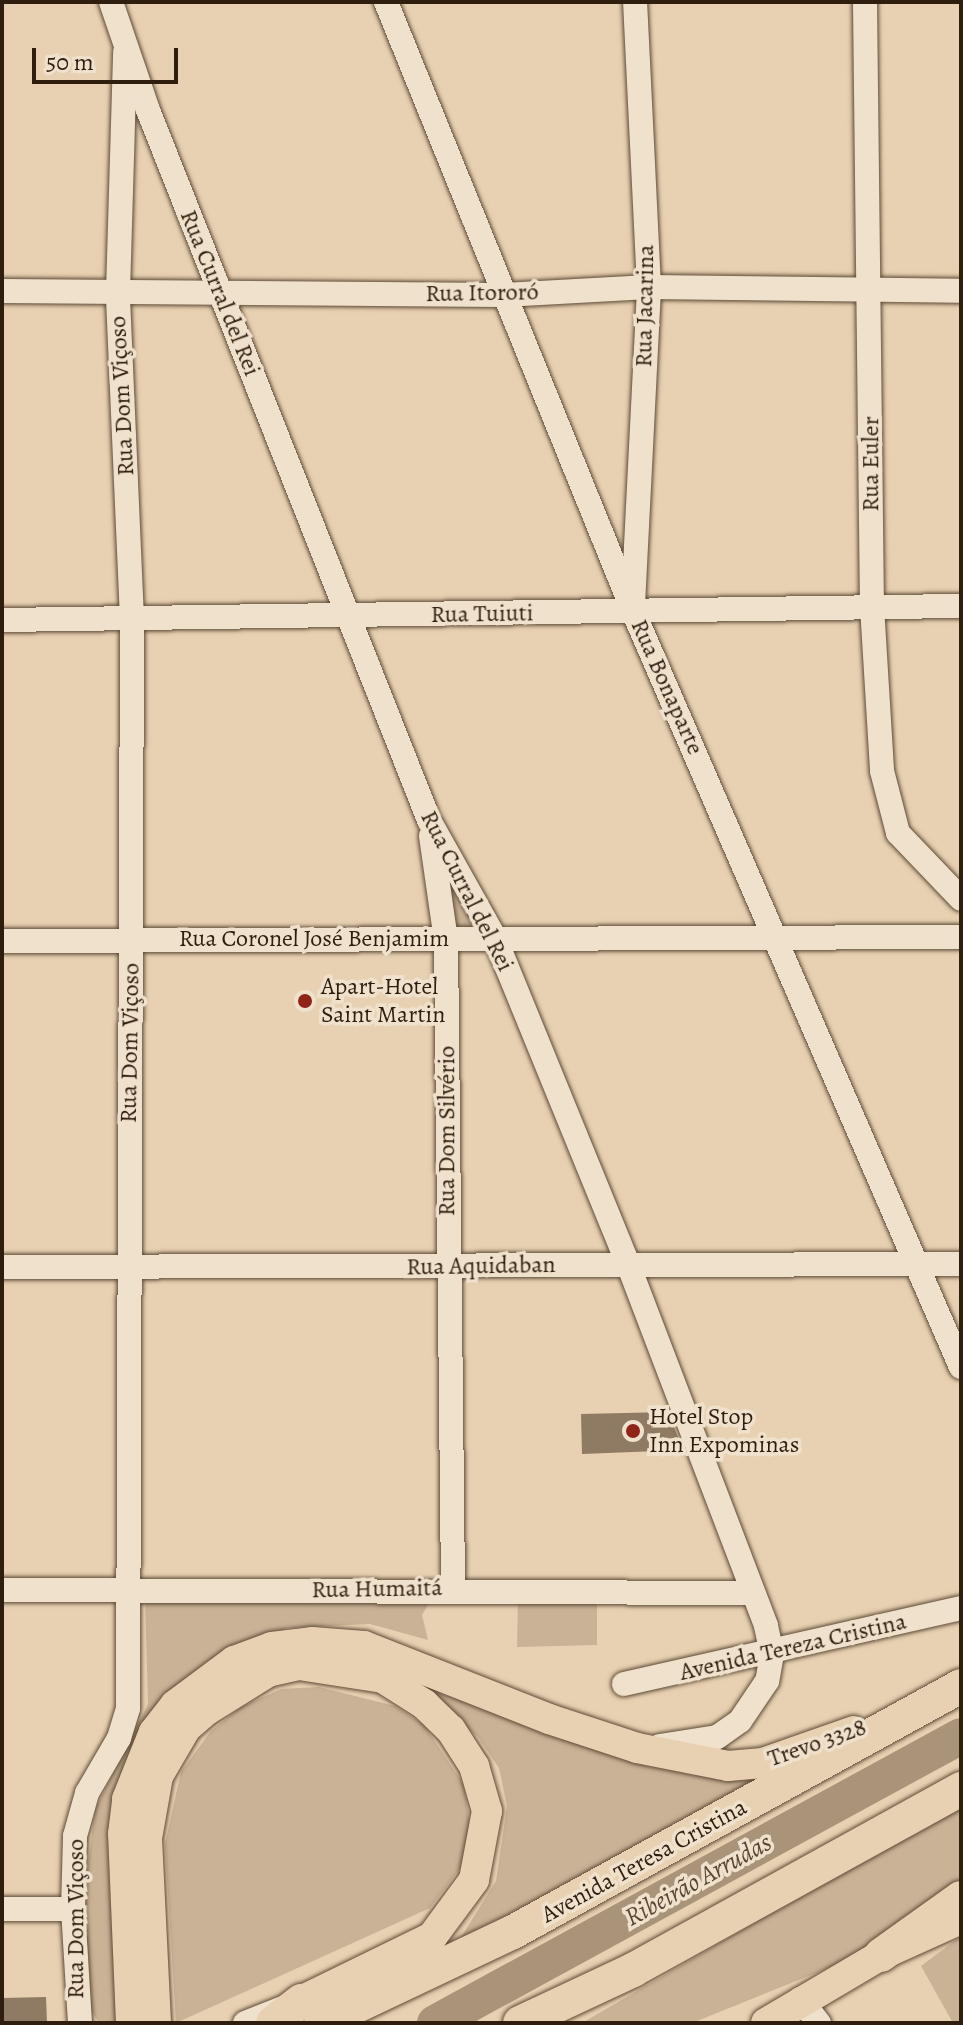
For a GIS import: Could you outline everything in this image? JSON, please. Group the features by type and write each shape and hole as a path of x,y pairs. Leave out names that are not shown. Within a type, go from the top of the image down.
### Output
{"highway":[{"name":"Avenida Teresa Cristina","path":"273,2023 311,2012 513,1932 953,1691"},
{"path":"520,2023 633,1970 961,1789"},
{"path":"881,1955 961,1898"},
{"path":"551,2023 633,1970"}],"main road":[{"name":"Trevo 3328","path":"139,1924 127,1799 154,1732 205,1680 234,1661 272,1647 312,1642 364,1646 549,1719 637,1748 728,1766 763,1763 953,1691"},
{"path":"131,2023 150,1808 158,1776 186,1728 240,1686 268,1672 299,1665 383,1678 451,1730 474,1766 487,1811 484,1847 474,1880 432,1937 311,2012"},
{"path":"766,2023 800,1999 881,1955 961,1919"},
{"path":"139,1924 156,2023"},
{"path":"740,2023 800,1999"}],"street":[{"name":"Rua Curral del Rei","path":"111,2 125,52 429,820 495,938 628,1264 772,1654"},
{"name":"Rua Bonaparte","path":"386,2 633,611 961,1367"},
{"name":"Rua Jacarina","path":"633,611 649,287 635,2"},
{"name":"Rua Euler","path":"865,2 872,606 882,771 898,833 961,899"},
{"name":"Rua Dom Viçoso","path":"80,2023 73,1909 79,1813 119,1738 128,1708 132,619 118,292 125,52"},
{"name":"Rua Itororó","path":"2,291 504,295 649,287 869,293 961,291"},
{"name":"Rua Tuiuti","path":"2,620 350,618 961,606"},
{"name":"Rua Dom Silvério","path":"429,820 446,940 447,1266 453,1588"},
{"name":"Rua Coronel José Benjamim","path":"2,941 961,937"},
{"name":"Rua Aquidaban","path":"2,1267 961,1264"},
{"name":"Rua Humaitá","path":"2,1590 129,1592 453,1588 752,1593"},
{"name":"Avenida Tereza Cristina","path":"624,1684 772,1654 961,1608"},
{"path":"637,1748 717,1737 740,1721 767,1681 772,1654"},
{"path":"2,1909 73,1909"},
{"path":"800,1999 819,2023"},
{"path":"245,2023 311,2012"}],"shaded area":[{"path":"442,861 481,928 454,930"},
{"path":"434,1595 422,1615 428,1640 370,1624 287,1628 226,1657 166,1712 123,2023 99,2023 85,2002 84,1896 95,1810 148,1704 145,1596"},
{"path":"518,1600 597,1600 597,1645 517,1647"},
{"path":"418,1686 642,1762 691,1775 756,1780 455,1947 496,1881 507,1806 499,1768 478,1737"},
{"path":"319,1687 395,1706 424,1725 464,1785 470,1825 461,1867 430,1908 176,2023 165,1844 181,1772 211,1731 241,1707 281,1689"},
{"path":"961,1803 961,1889 878,1948 692,2023 582,2023"},
{"path":"961,1936 961,2023 953,2023 921,1966"}],"building":[{"name":"Hotel Stop Inn Expominas","path":"668,1412 683,1450 582,1454 581,1414"},
{"path":"46,1997 47,2023 2,2023 2,1998"}],"waterway":[{"name":"Ribeirão Arrudas","path":"435,2023 961,1736"}],"place":[{"name":"Apart-Hotel Saint Martin","path":"305,1001"},
{"name":"Hotel Stop Inn Expominas","path":"633,1431"}]}
